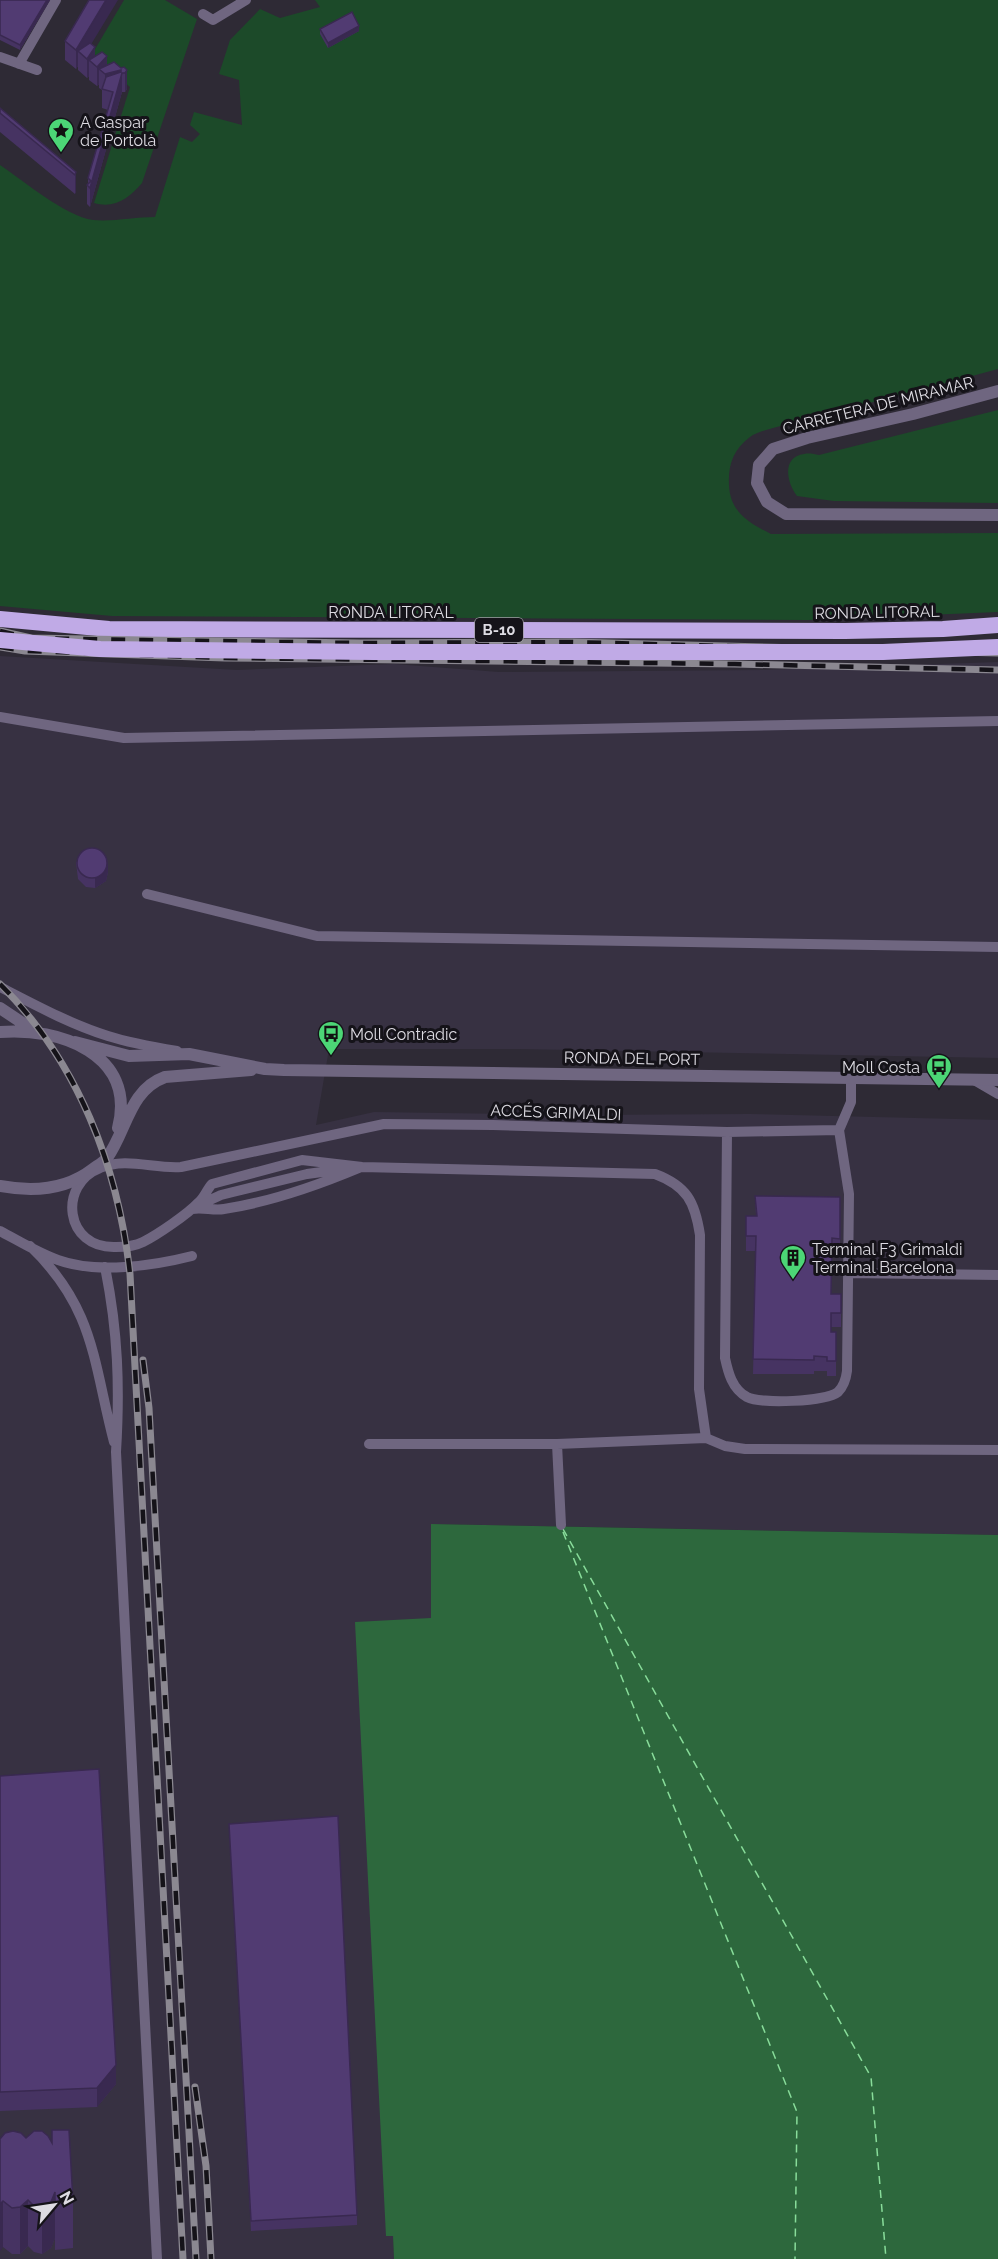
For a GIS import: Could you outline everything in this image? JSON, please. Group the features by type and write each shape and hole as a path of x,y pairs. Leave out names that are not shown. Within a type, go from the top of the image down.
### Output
{"highway":[{"name":"RONDA LITORAL","path":"0,619 109,629 845,631 998,625"},
{"name":"B-10","path":"0,640 100,649 373,652 825,653 998,647"}],"street":[{"name":"CARRETERA DE MIRAMAR","path":"998,391 913,414 807,438 773,449 759,465 757,483 767,502 786,514 998,515"},
{"path":"0,1008 37,1033"},
{"path":"0,1032 37,1033 129,1056 189,1054 265,1069"},
{"path":"75,1042 98,1056 116,1083 121,1108 115,1144"},
{"path":"0,1186 23,1190 44,1189 86,1174 107,1159 138,1095 156,1080 165,1077 265,1069"},
{"name":"RONDA DEL PORT","path":"265,1069 998,1080"}],"lane":[{"path":"19,64 56,0"},
{"path":"203,14 213,20 246,0"},
{"path":"0,57 37,70"},
{"path":"0,717 124,738 998,722"},
{"path":"147,894 317,936 998,947"},
{"path":"0,987 106,1035 189,1054"},
{"path":"727,1132 725,1358 728,1373 735,1386 746,1396 758,1400 828,1398 839,1391 846,1381 847,1371 849,1194 839,1130 851,1102 851,1077"},
{"path":"974,1080 998,1094"},
{"name":"ACCÉS GRIMALDI","path":"86,1174 102,1167 123,1163 166,1168 182,1167 384,1124 727,1132 839,1130"},
{"path":"86,1174 74,1195 73,1212 79,1233 93,1244 109,1247 136,1245 151,1237 192,1209 202,1199 208,1188 218,1182 302,1160 362,1167 655,1174 672,1181 688,1195 697,1214 700,1235 699,1389 706,1438"},
{"path":"192,1209 224,1209 272,1198 310,1188 362,1167"},
{"path":"0,1231 59,1261 90,1267 130,1266 192,1256"},
{"path":"30,1246 63,1283 87,1330 98,1368 116,1452"},
{"path":"105,1267 114,1311 120,1397 116,1452 157,2259"},
{"path":"849,1273 998,1275"},
{"path":"369,1444 557,1444 706,1438 725,1446 746,1449 998,1450"},
{"path":"557,1444 561,1525"}],"shaded area":[{"path":"124,0 165,0 197,19 142,183 121,201 109,205 94,203 130,87 91,56"},
{"path":"315,0 998,0 998,369 761,432 750,437 739,447 731,464 729,485 733,502 742,516 771,534 998,533 998,612 808,620 112,616 0,606 0,165 58,205 82,217 93,220 116,220 155,217 180,137 192,142 200,134 190,125 194,112 242,125 239,80 219,74 230,40 260,9 280,18 320,7"},
{"path":"998,410 998,503 834,501 797,496 793,491 788,471 792,460 797,456 819,455"},
{"path":"0,656 237,670 394,664 499,672 764,670 998,662 998,1058 519,1049 329,1049 316,1125 374,1112 586,1115 749,1114 998,1120 998,1535 431,1524 431,1618 386,2236 393,2236 394,2259 0,2259"},
{"path":"431,1524 998,1535 998,2259 394,2259 393,2236 386,2236 355,1622 431,1618"}],"building":[{"path":"0,0 47,0 20,45 0,35"},
{"path":"89,0 106,0 76,50 65,41"},
{"path":"352,12 359,26 328,43 320,29"},
{"path":"90,43 95,47 87,59 78,51"},
{"path":"102,52 107,56 97,67 89,60"},
{"path":"114,62 127,70 122,73 90,188 87,185 91,181 88,178 113,92 102,89 106,77 121,72 121,70 105,74 99,69"},
{"path":"0,108 76,172 75,175 0,113"},
{"path":"92,848 103,852 107,863 103,874 92,878 81,874 77,863 81,852"},
{"name":"Terminal F3 Grimaldi Terminal Barcelona","path":"755,1196 840,1197 840,1239 832,1238 831,1294 841,1294 841,1313 831,1313 831,1332 836,1332 836,1361 827,1361 827,1357 814,1356 814,1360 753,1359 756,1236 746,1236 746,1216 757,1216"},
{"path":"99,1769 116,2065 97,2088 0,2092 0,1776"},
{"path":"338,1816 357,2215 251,2221 229,1824"},
{"path":"52,2130 69,2130 73,2202 55,2203 55,2192 51,2202 42,2207 34,2206 28,2200 20,2207 12,2208 3,2201 0,2204 0,2139 5,2133 13,2131 21,2133 26,2138 34,2131 42,2131 52,2143"}],"ferry route":[{"path":"563,1529 871,2077 886,2259"},
{"path":"563,1532 797,2112 795,2259"}],"railway":[{"path":"0,631 31,638 360,643 572,642 998,653"},
{"path":"0,647 25,651 225,658 735,664 998,670"},
{"path":"0,984 52,1047 90,1118 116,1194 130,1274 183,2259"},
{"path":"143,1360 149,1408 196,2259"},
{"path":"195,2087 206,2166 211,2259"}],"place":[{"name":"A Gaspar de Portolà","path":"61,154"},
{"name":"Moll Contradic","path":"331,1057"},
{"name":"Moll Costa","path":"939,1090"},
{"name":"Terminal F3 Grimaldi Terminal Barcelona","path":"793,1281"}]}
